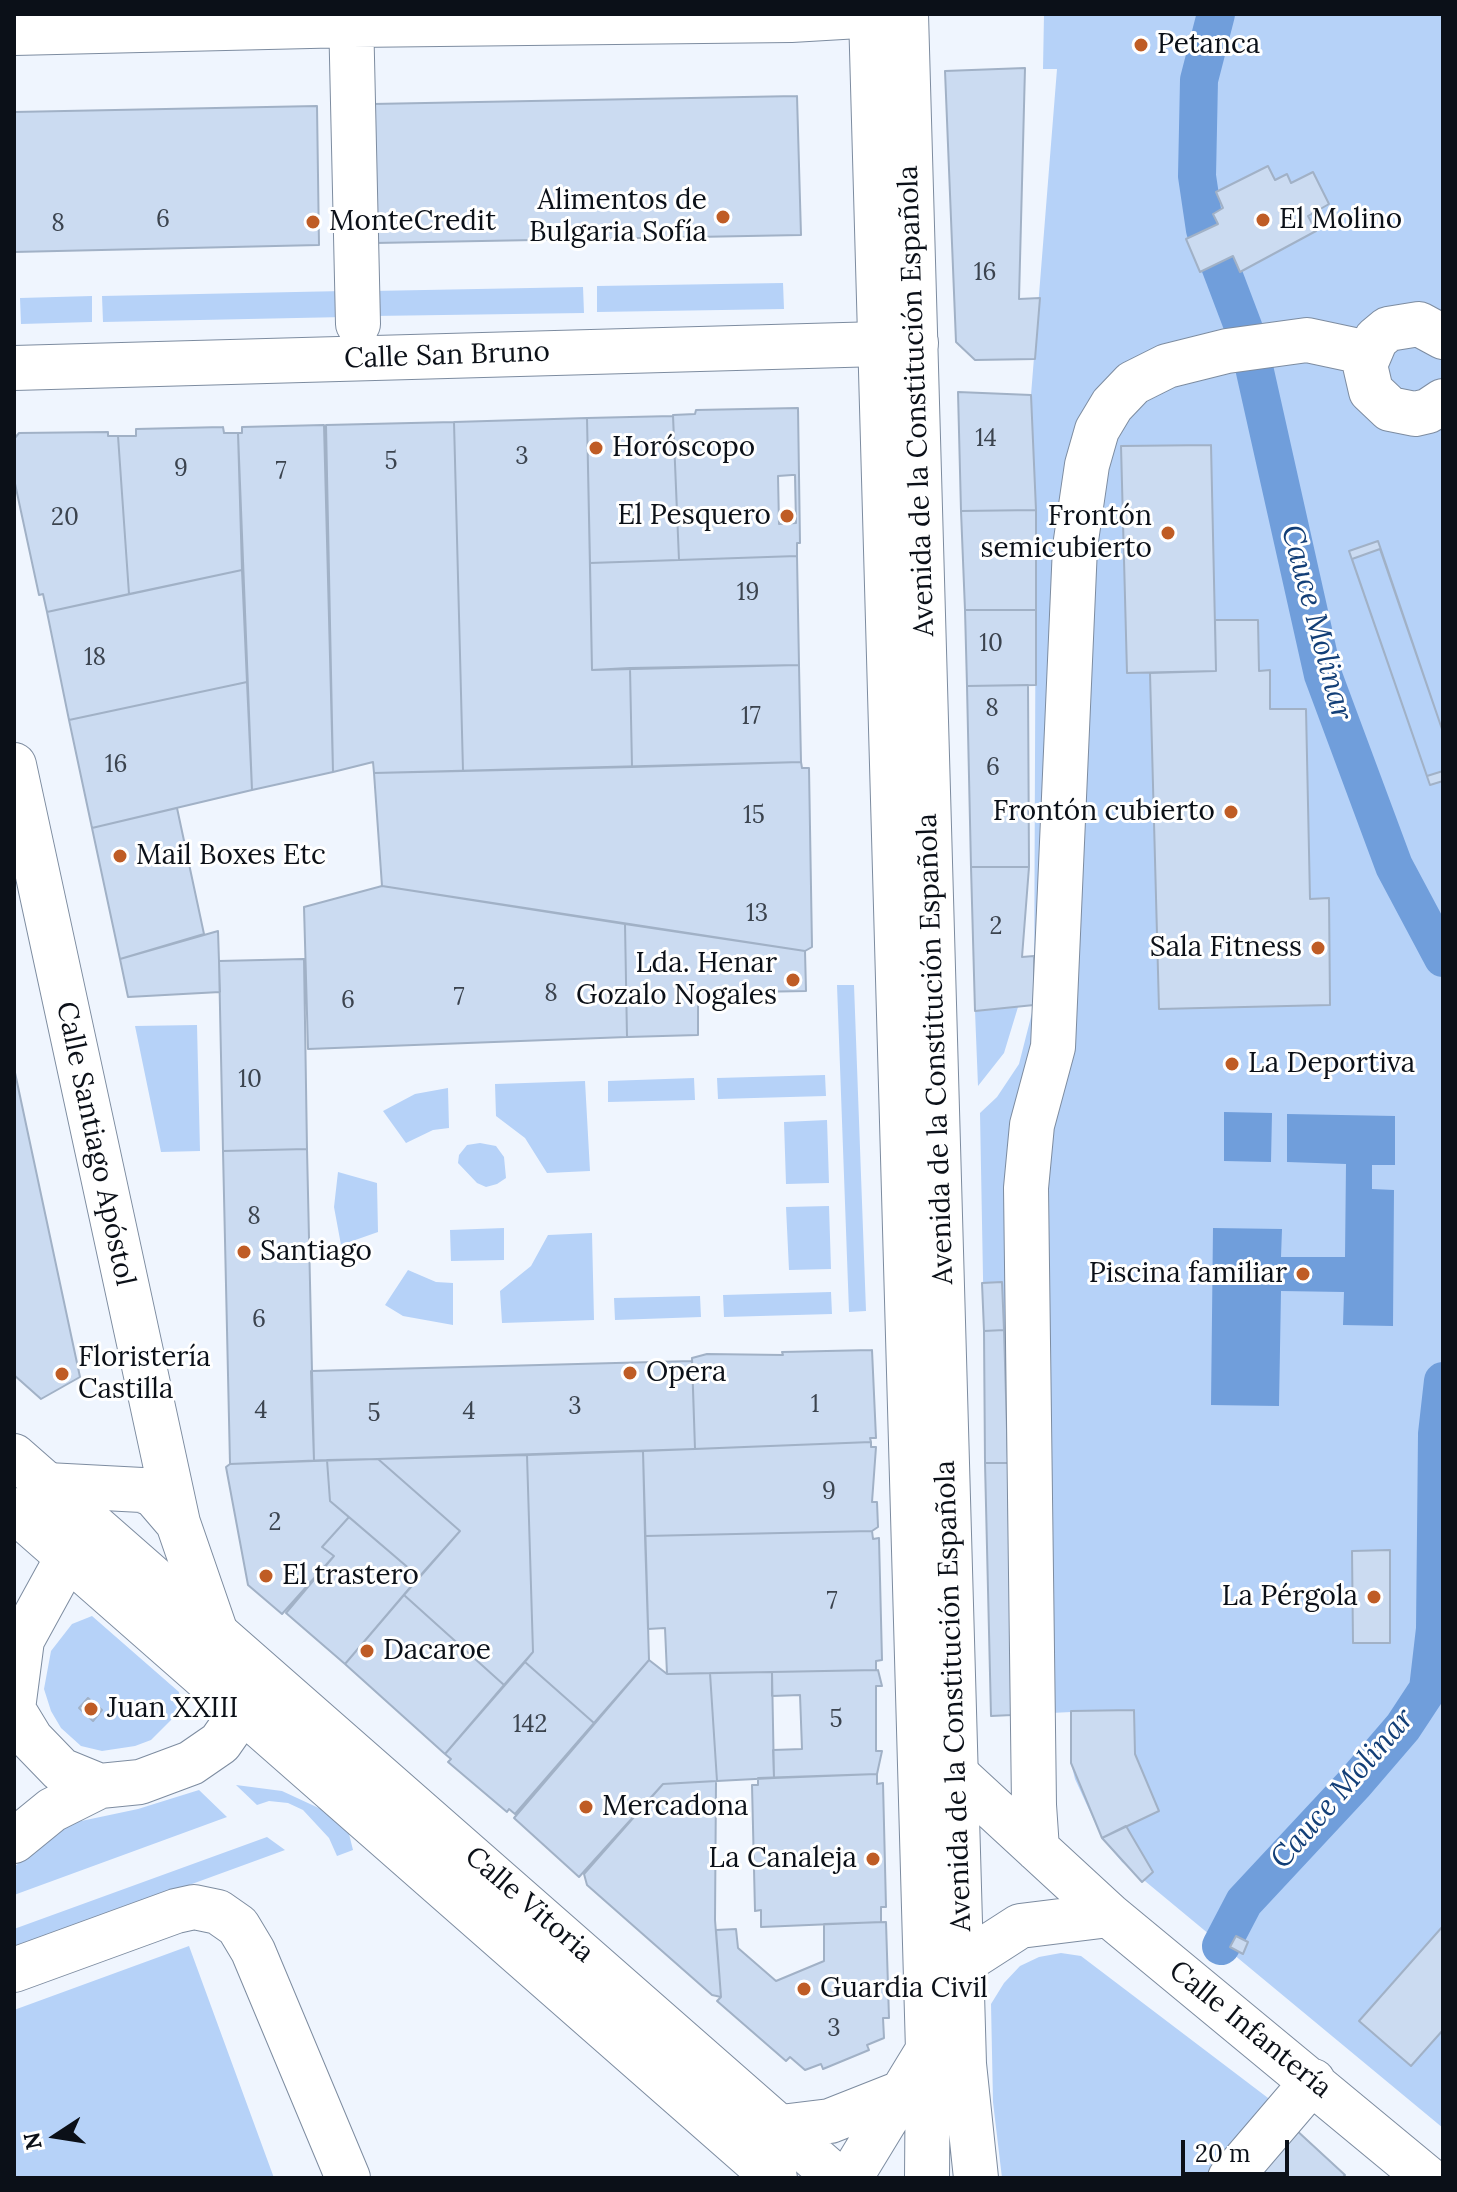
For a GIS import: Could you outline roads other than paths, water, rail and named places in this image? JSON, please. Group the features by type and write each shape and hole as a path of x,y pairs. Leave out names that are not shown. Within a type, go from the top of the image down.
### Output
{"main road":[{"path":"14,33 352,19 886,15"},
{"name":"Avenida de la Constitución Española","path":"886,15 956,1774 965,2083"},
{"path":"352,19 358,324"},
{"path":"1443,337 1419,324 1403,324 1388,329 1368,353 1365,365 1371,391 1390,409 1415,414 1428,411 1443,401"},
{"path":"1037,1849 1026,1188 1032,1125 1053,1047 1075,547 1087,465 1097,430 1112,405 1133,383 1150,373 1188,359 1307,340 1368,353"},
{"name":"Avenida de la Constitución Española","path":"898,343 928,2050 927,2178"},
{"name":"Calle San Bruno","path":"14,368 898,343"},
{"name":"Calle Santiago Apóstol","path":"14,765 178,1523 217,1636"},
{"name":"Calle Vitoria","path":"14,1456 30,1498 90,1523 837,2178"},
{"name":"Calle Santiago Apóstol","path":"90,1523 142,1490 154,1495 178,1523"},
{"path":"14,1701 22,1640 90,1523"},
{"name":"Calle Vitoria","path":"90,1523 241,1713 773,2177"},
{"path":"14,1841 52,1810 100,1786 140,1782 191,1763 220,1743 241,1713 217,1636"},
{"path":"14,1711 31,1739 61,1770 100,1786"},
{"name":"Calle Infantería","path":"956,1774 1109,1915 1427,2178"},
{"path":"14,1970 176,1911 194,1907 218,1912 238,1926 253,1951 348,2178"},
{"path":"961,1964 1020,1926 1109,1915"},
{"path":"850,2178 928,2050"},
{"path":"1230,2178 1313,2081"},
{"path":"958,2178 965,2083"},
{"path":"965,2083 976,2178"},
{"path":"781,2127 830,2121 901,2093"}],"waterway":[{"name":"Cauce Molinar","path":"1205,230 1197,176 1199,80 1216,14"},
{"name":"Cauce Molinar","path":"1219,263 1244,329"},
{"name":"Cauce Molinar","path":"1254,367 1323,675 1394,866 1443,958"},
{"name":"Cauce Molinar","path":"1221,1946 1244,1902 1354,1784 1403,1727 1428,1689 1435,1629 1437,1434 1443,1381"}],"place":[{"name":"Petanca","path":"1141,45"},
{"name":"Alimentos de Bulgaria Sofía","path":"723,217"},
{"name":"El Molino","path":"1263,220"},
{"name":"MonteCredit","path":"313,222"},
{"name":"Horóscopo","path":"596,448"},
{"name":"El Pesquero","path":"787,516"},
{"name":"Frontón semicubierto","path":"1168,533"},
{"name":"Frontón cubierto","path":"1231,812"},
{"name":"Mail Boxes Etc","path":"120,856"},
{"name":"Sala Fitness","path":"1318,948"},
{"name":"Lda. Henar Gozalo Nogales","path":"793,980"},
{"name":"La Deportiva","path":"1232,1064"},
{"name":"Santiago","path":"244,1252"},
{"name":"Piscina familiar","path":"1303,1274"},
{"name":"Opera","path":"630,1373"},
{"name":"Floristería Castilla","path":"62,1374"},
{"name":"El trastero","path":"266,1576"},
{"name":"La Pérgola","path":"1374,1597"},
{"name":"Dacaroe","path":"367,1651"},
{"name":"Juan XXIII","path":"91,1709"},
{"name":"Mercadona","path":"586,1807"},
{"name":"La Canaleja","path":"873,1859"},
{"name":"Guardia Civil","path":"804,1989"}]}
